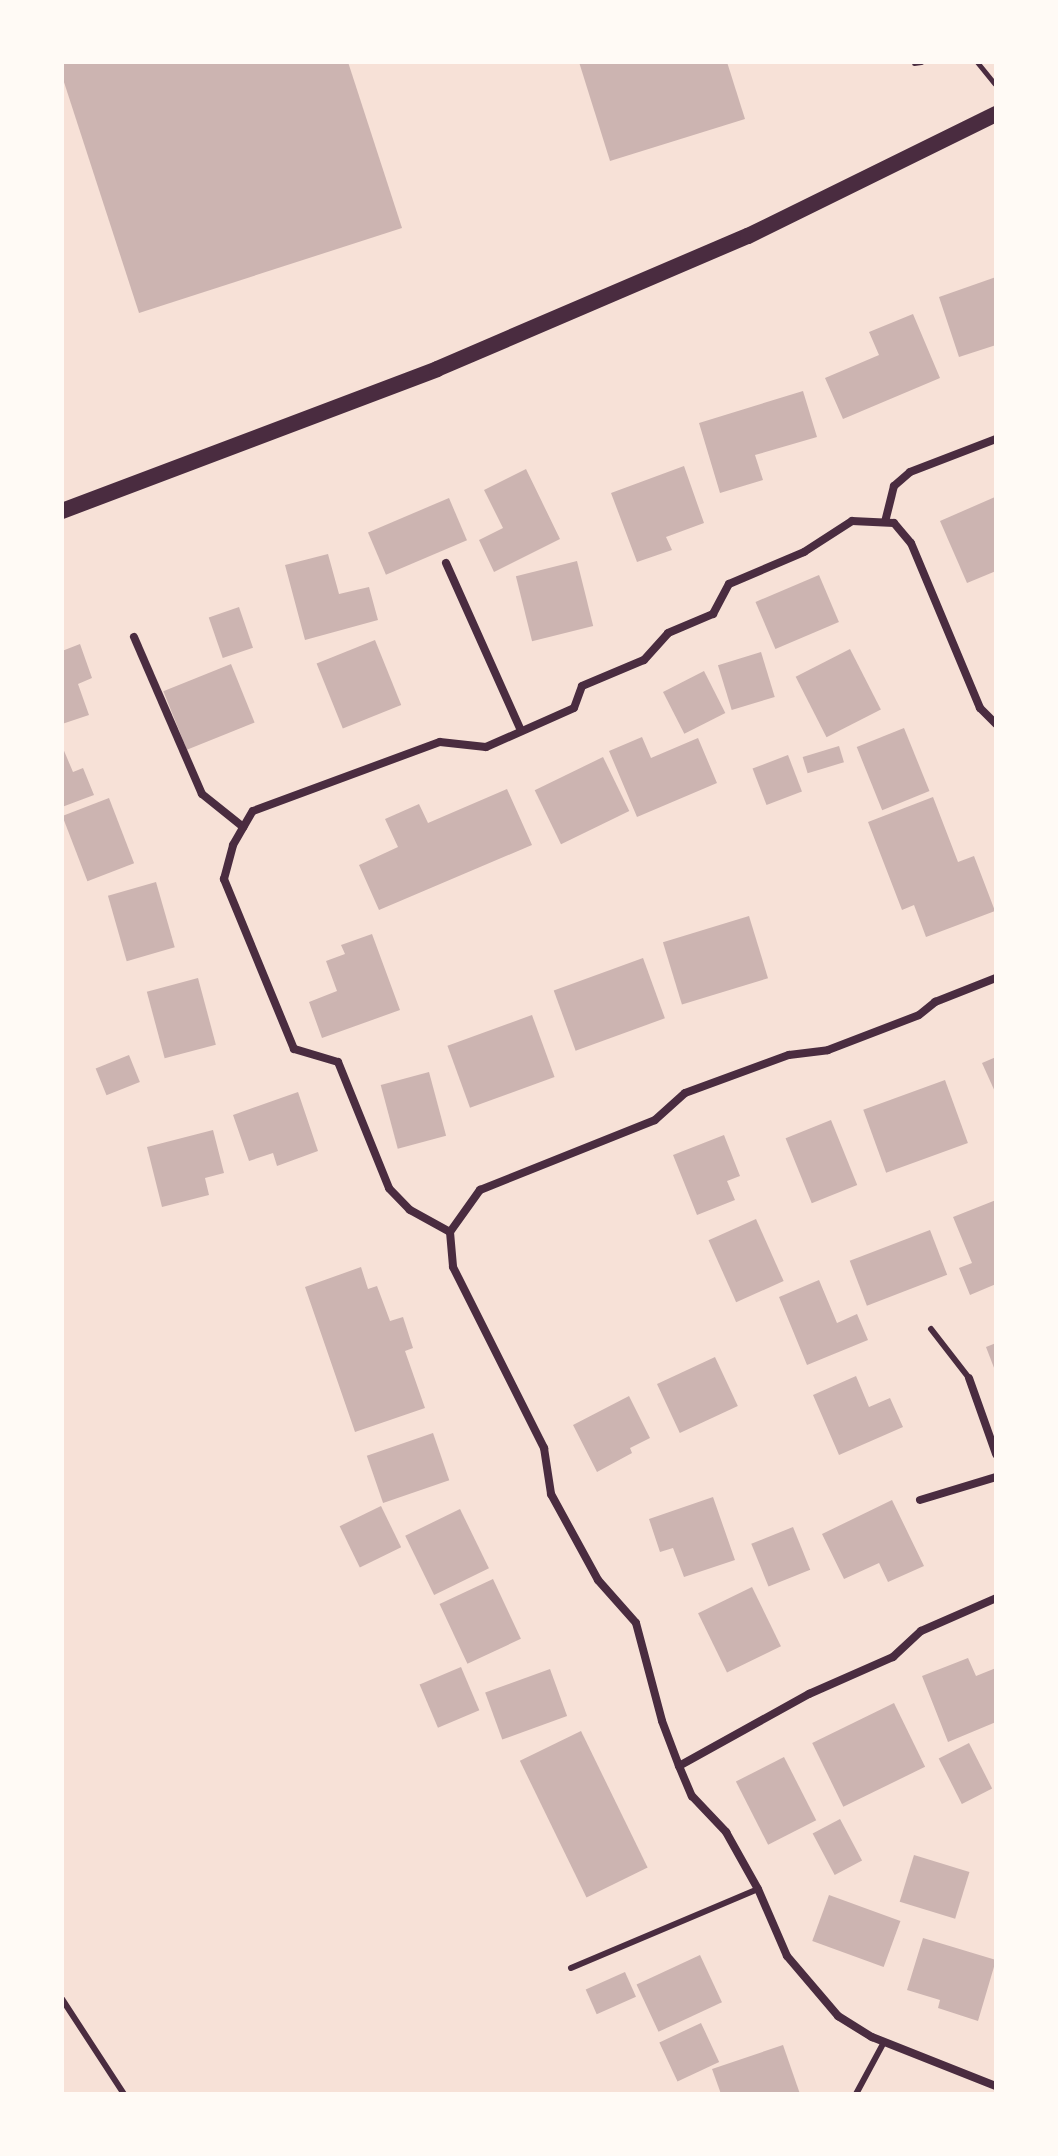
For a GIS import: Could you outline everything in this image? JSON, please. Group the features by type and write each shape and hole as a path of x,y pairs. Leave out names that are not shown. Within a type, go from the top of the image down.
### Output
{"main road":[{"path":"62,511 437,369 748,236 996,114"}],"street":[{"path":"885,522 894,486 910,472 996,439"},
{"path":"450,1232 410,1210 389,1188 338,1062 294,1049 224,879 233,845 253,811 440,742 486,747 574,708 582,686 644,660 668,633 713,614 729,584 804,552 852,521 894,523 911,543 980,708 996,724"},
{"path":"446,563 521,731"},
{"path":"134,637 202,794 243,827"},
{"path":"996,978 935,1002 919,1015 828,1050 789,1055 685,1093 655,1120 480,1190 450,1232 453,1267 544,1448 551,1494 598,1580 636,1623 662,1721 692,1796 726,1832 758,1889 787,1956 838,2016 884,2042 996,2086"},
{"path":"969,1378 996,1454"},
{"path":"920,1500 996,1477"},
{"path":"679,1766 809,1694 893,1657 921,1631 996,1598"}],"lane":[{"path":"931,1329 969,1378"},
{"path":"571,1968 758,1889"},
{"path":"62,1999 124,2094"},
{"path":"856,2094 884,2042"}],"path":[{"path":"914,63 921,62"},
{"path":"977,62 996,85"}],"building":[{"path":"62,62 348,62 402,228 139,313 62,76"},
{"path":"579,62 727,62 745,119 610,161"},
{"path":"996,277 996,345 959,357 939,297"},
{"path":"913,314 940,378 843,419 825,378 879,355 869,332"},
{"path":"803,391 817,437 755,455 763,480 720,493 699,423"},
{"path":"684,466 704,523 666,537 672,550 637,562 611,493"},
{"path":"526,469 560,539 494,572 479,540 503,528 484,490"},
{"path":"995,497 996,571 967,583 940,521"},
{"path":"449,498 467,540 386,575 368,532"},
{"path":"328,554 339,594 369,587 378,620 305,640 285,565"},
{"path":"577,561 593,626 532,641 516,576"},
{"path":"819,575 839,622 775,649 755,602"},
{"path":"239,607 253,648 223,658 209,617"},
{"path":"375,640 401,705 343,729 317,664"},
{"path":"80,644 92,678 78,684 89,715 62,724 62,651"},
{"path":"850,649 881,710 827,737 796,677"},
{"path":"761,652 775,697 732,710 718,665"},
{"path":"231,664 255,722 187,750 163,691"},
{"path":"704,671 725,713 684,734 663,692"},
{"path":"904,728 929,791 882,810 857,747"},
{"path":"642,737 651,758 698,738 717,783 637,817 609,751"},
{"path":"62,746 73,772 83,768 94,795 62,807"},
{"path":"839,746 844,762 808,773 803,757"},
{"path":"788,755 802,791 767,805 753,769"},
{"path":"603,757 629,811 561,844 535,790"},
{"path":"507,789 532,845 379,910 359,865 398,847 385,819 419,804 428,823"},
{"path":"933,797 958,862 974,856 995,911 926,937 914,905 902,910 868,822"},
{"path":"109,798 134,863 87,881 62,816"},
{"path":"156,882 175,947 127,961 108,896"},
{"path":"749,916 768,978 682,1004 663,942"},
{"path":"372,934 400,1010 322,1038 309,1002 337,991 326,961 345,954 341,945"},
{"path":"643,958 665,1018 576,1051 554,990"},
{"path":"198,978 216,1045 165,1058 147,992"},
{"path":"532,1015 555,1077 470,1108 447,1046"},
{"path":"129,1055 140,1082 106,1095 96,1068"},
{"path":"996,1057 996,1094 982,1063"},
{"path":"429,1072 446,1136 398,1149 381,1085"},
{"path":"945,1080 968,1143 886,1173 863,1110"},
{"path":"298,1092 318,1151 277,1166 273,1153 249,1161 233,1115"},
{"path":"831,1120 857,1185 812,1203 786,1138"},
{"path":"213,1130 224,1173 205,1178 209,1195 162,1207 147,1147"},
{"path":"724,1135 740,1176 727,1181 735,1200 697,1215 673,1155"},
{"path":"996,1200 996,1284 970,1295 959,1268 972,1263 953,1217"},
{"path":"756,1219 784,1281 736,1302 708,1240"},
{"path":"930,1230 947,1275 867,1306 850,1261"},
{"path":"361,1267 368,1289 377,1286 390,1321 403,1317 413,1348 405,1351 425,1408 355,1432 305,1287"},
{"path":"819,1280 837,1323 857,1314 868,1340 807,1365 779,1297"},
{"path":"996,1343 996,1373 986,1347"},
{"path":"715,1357 738,1406 680,1433 657,1384"},
{"path":"856,1376 869,1407 890,1398 903,1427 839,1455 813,1395"},
{"path":"629,1396 650,1438 630,1448 632,1453 597,1472 573,1425"},
{"path":"433,1433 449,1480 383,1503 367,1456"},
{"path":"713,1497 735,1560 684,1577 673,1548 660,1552 649,1519"},
{"path":"892,1500 924,1566 888,1582 879,1563 844,1579 822,1534"},
{"path":"381,1506 401,1547 360,1568 340,1526"},
{"path":"460,1509 489,1568 434,1595 405,1536"},
{"path":"793,1527 810,1570 769,1587 751,1544"},
{"path":"493,1579 521,1639 467,1664 440,1604"},
{"path":"752,1587 781,1646 727,1673 698,1613"},
{"path":"968,1658 976,1676 996,1668 996,1722 948,1742 922,1676"},
{"path":"461,1667 479,1710 438,1728 420,1685"},
{"path":"550,1669 567,1716 502,1740 485,1693"},
{"path":"894,1703 925,1767 843,1807 812,1743"},
{"path":"581,1731 648,1868 587,1897 520,1761"},
{"path":"969,1743 992,1788 962,1804 939,1758"},
{"path":"784,1757 816,1820 768,1845 736,1782"},
{"path":"840,1819 862,1860 835,1875 813,1834"},
{"path":"914,1855 969,1872 955,1919 900,1902"},
{"path":"829,1895 900,1921 884,1967 812,1941"},
{"path":"923,1938 996,1960 978,2021 938,2008 940,2000 907,1990"},
{"path":"700,1955 722,2002 659,2032 637,1985"},
{"path":"625,1972 636,1997 597,2014 586,1989"},
{"path":"701,2023 719,2062 677,2081 659,2042"},
{"path":"783,2045 800,2094 721,2094 712,2069"}]}
